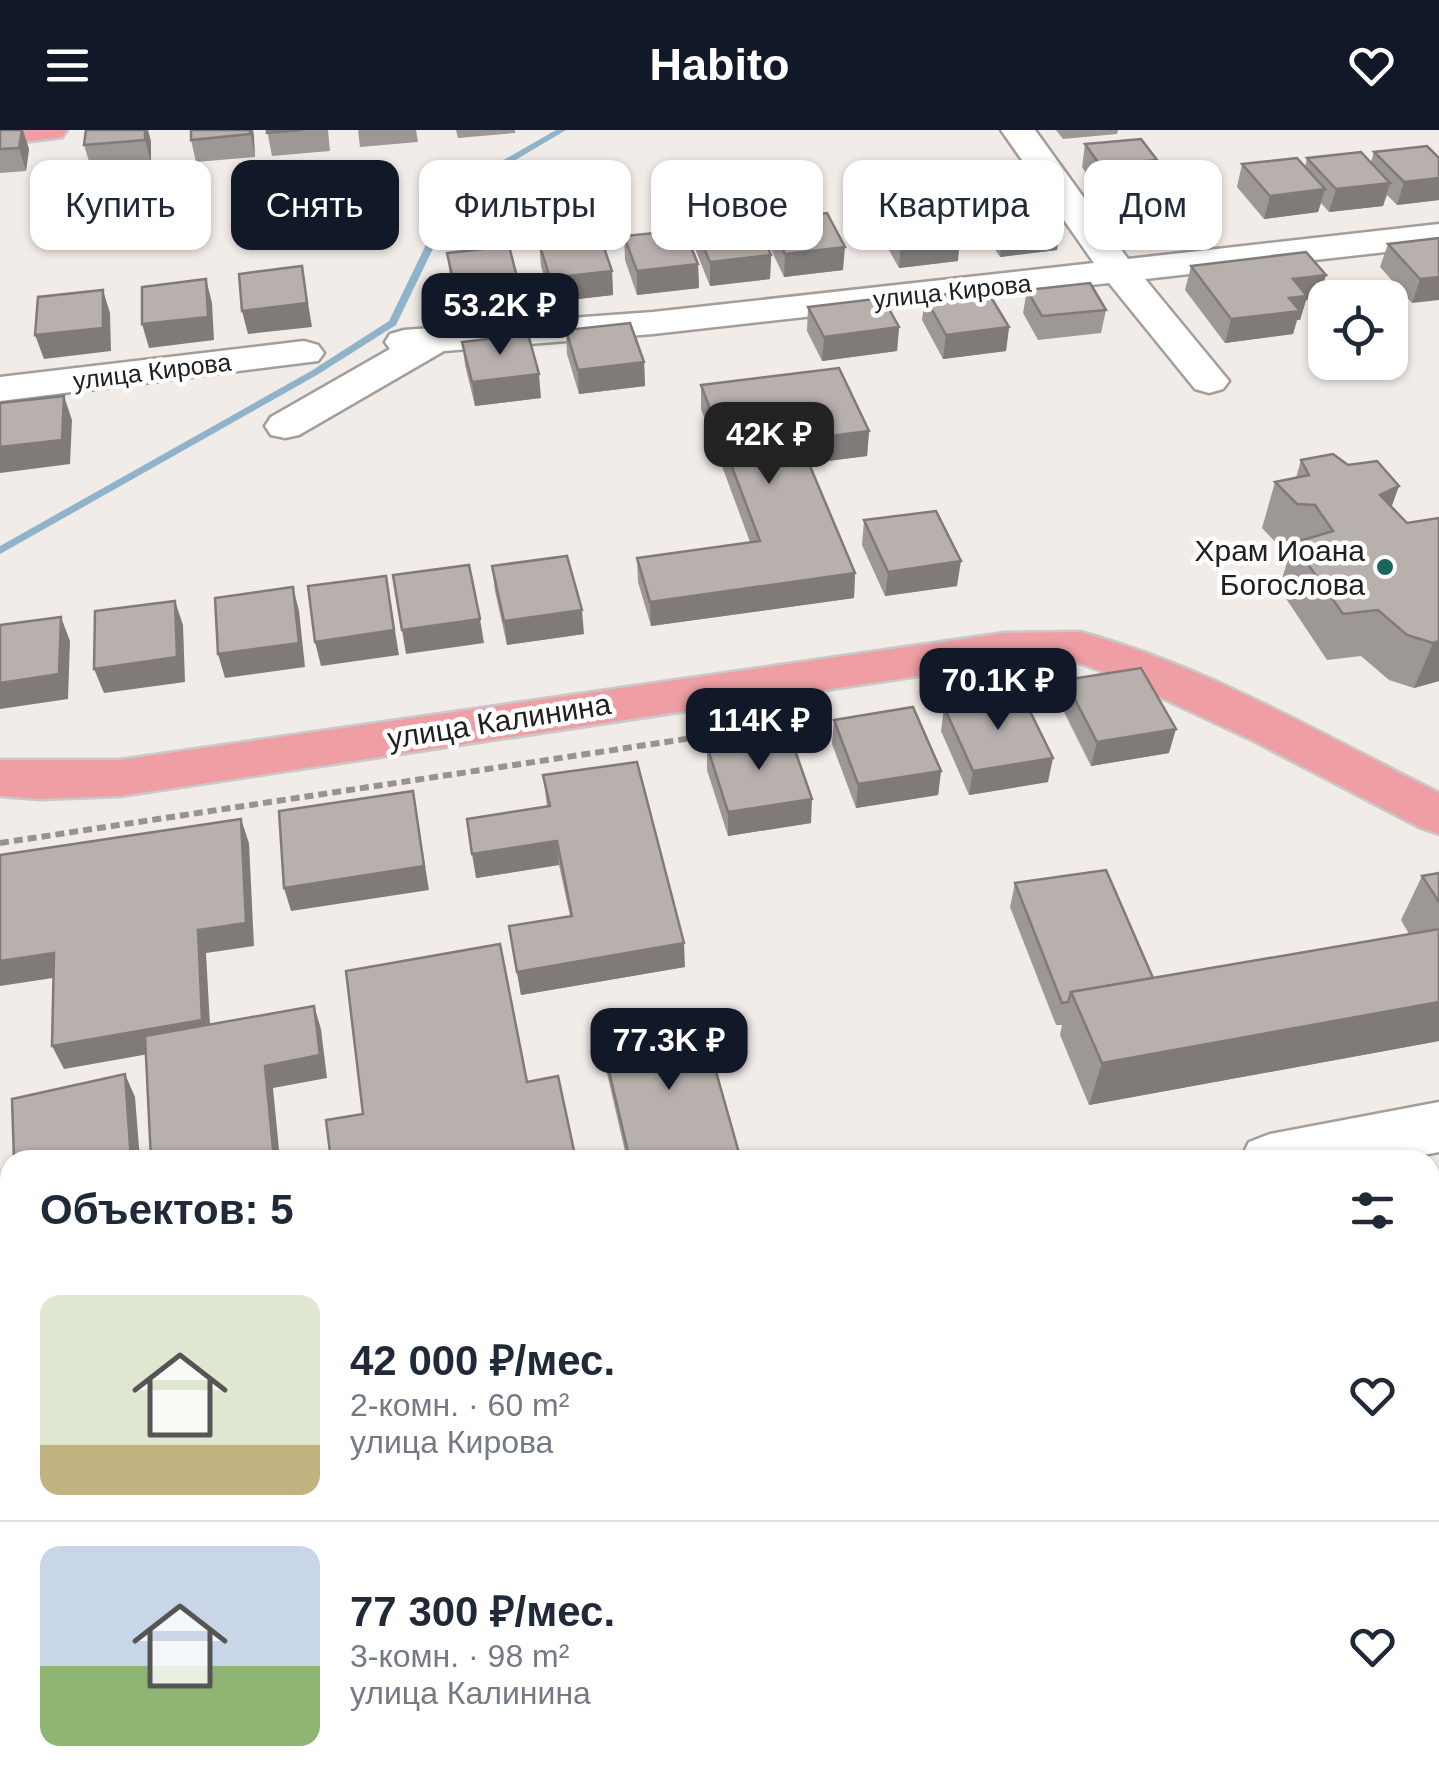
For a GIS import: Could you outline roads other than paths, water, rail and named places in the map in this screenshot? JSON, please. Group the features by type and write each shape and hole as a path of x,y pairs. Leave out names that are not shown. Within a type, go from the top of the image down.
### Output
{"main road":[{"path":"0,134 50,130"},
{"name":"улица Калинина","path":"0,778 120,778 1004,648 1080,647 1132,665 1269,728 1439,815"}],"street":[{"path":"1018,130 1120,274 1208,382"},
{"name":"улица Кирова","path":"285,426 420,341 653,323 1120,274 1439,235"},
{"name":"улица Кирова","path":"0,389 304,354"},
{"path":"1321,1150 1439,1127"}],"waterway":[{"path":"0,551 314,373 393,323 456,191 562,130"}],"place":[{"name":"Храм Иоана Богослова","path":"1385,567"}]}
